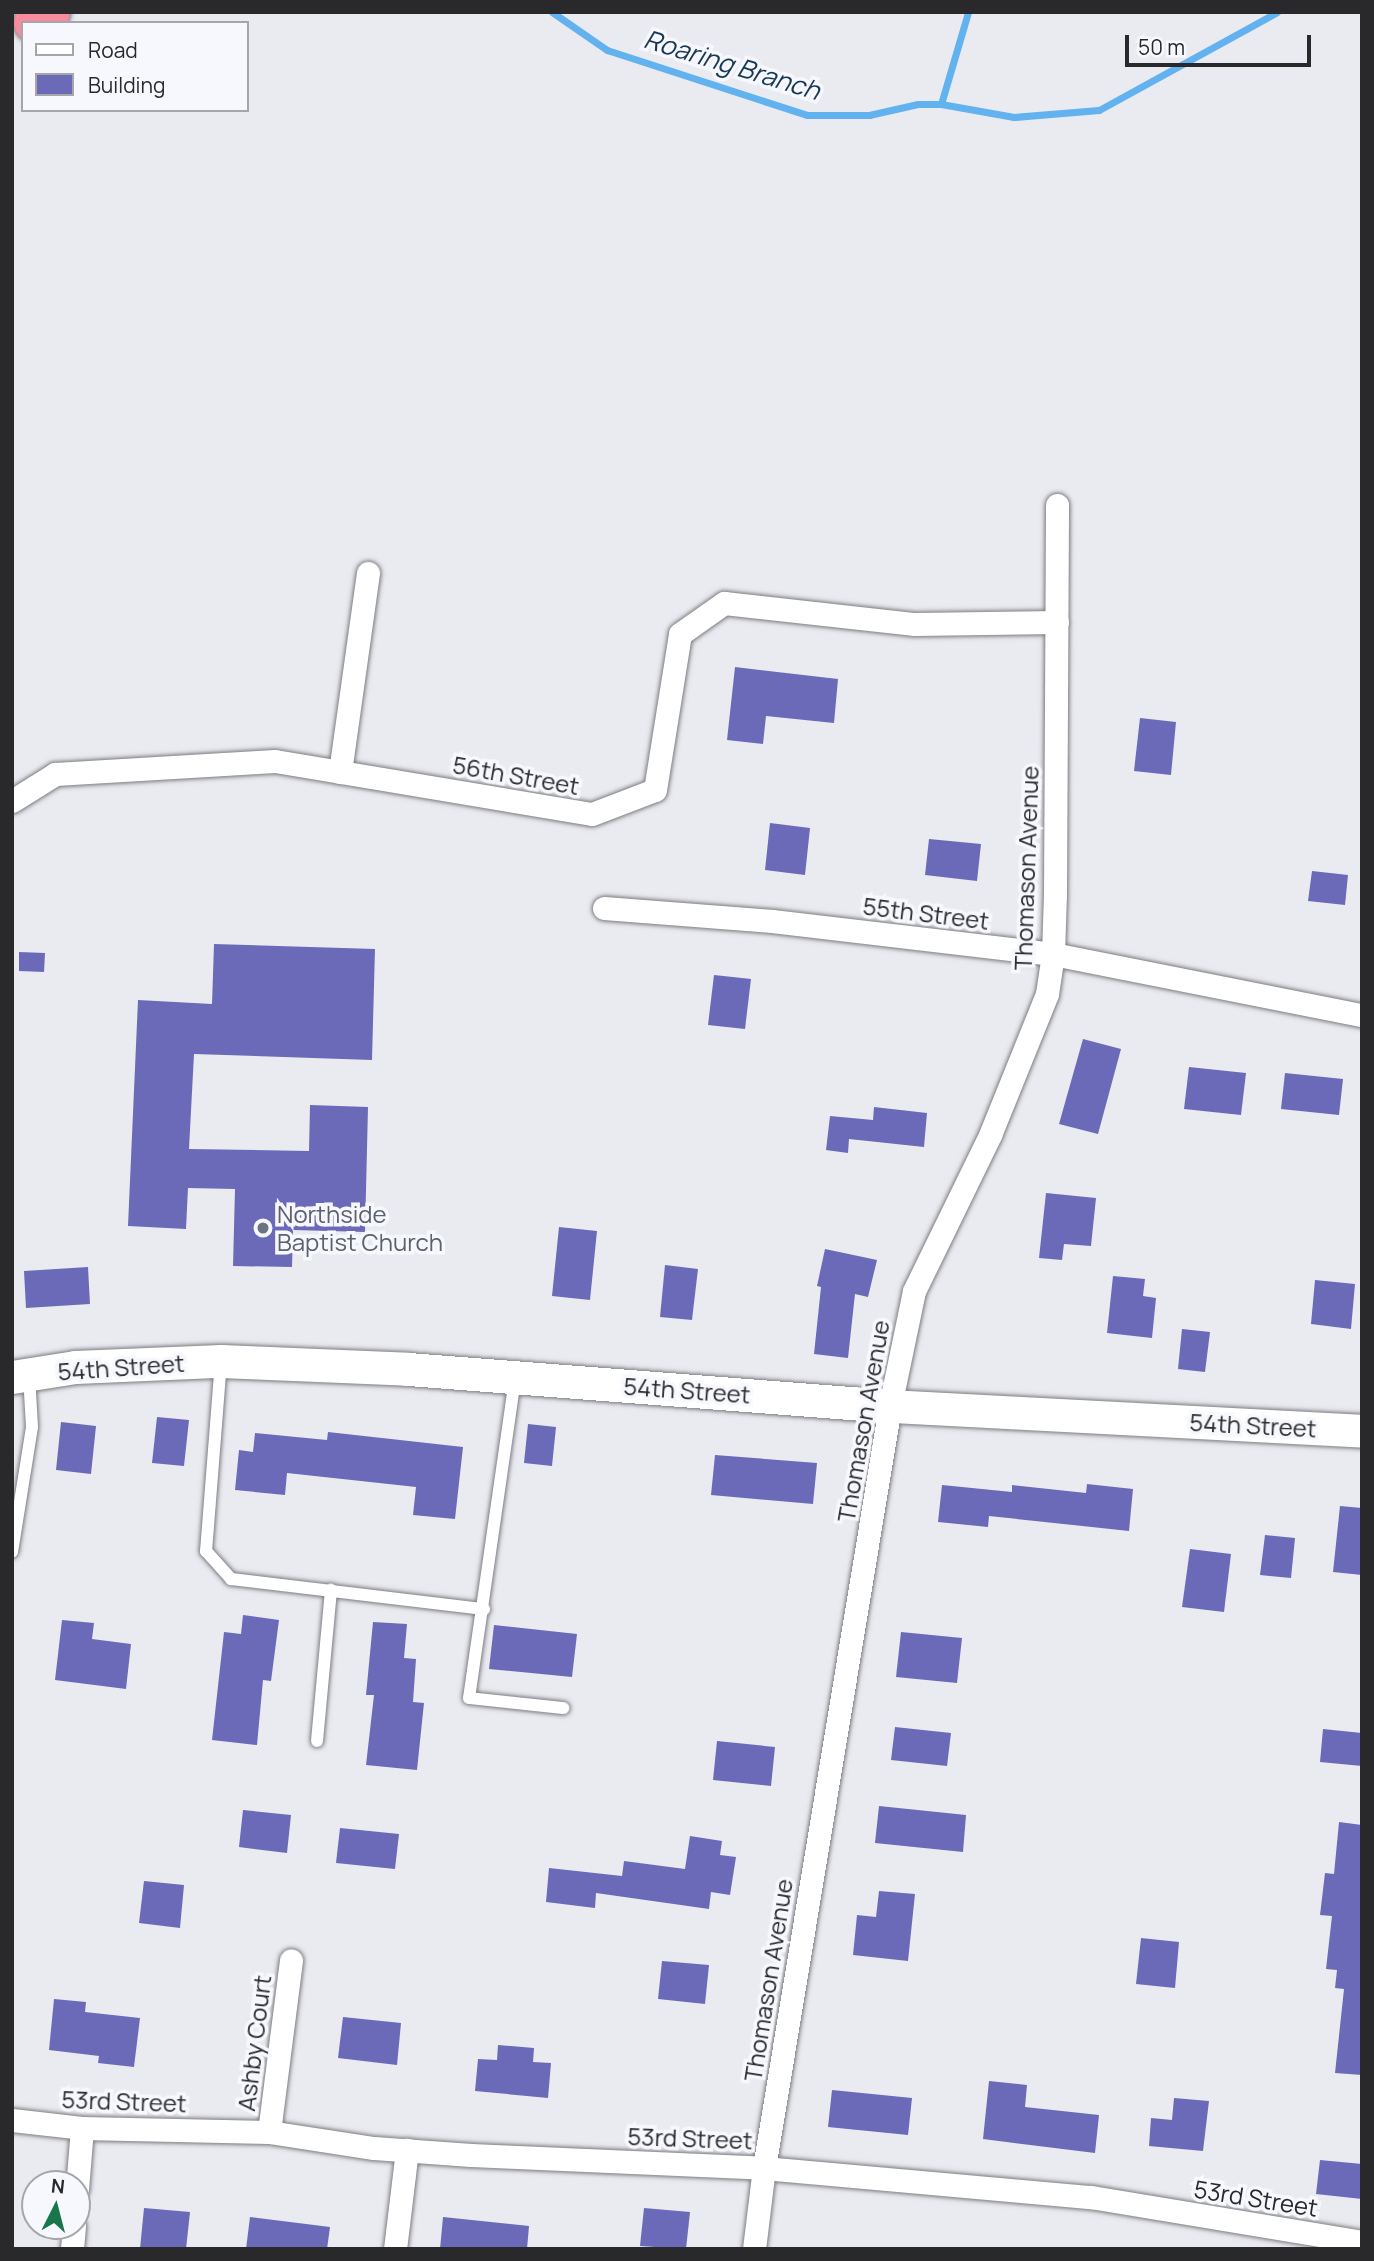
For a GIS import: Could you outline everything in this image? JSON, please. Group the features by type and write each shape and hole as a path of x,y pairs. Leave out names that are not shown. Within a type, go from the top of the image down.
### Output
{"main road":[{"name":"54th Street","path":"21,1376 75,1367 221,1361 408,1369 890,1406 1362,1431"}],"street":[{"name":"Thomason Avenue","path":"754,2249 764,2168 890,1406 914,1291 990,1135 1047,995 1053,954 1057,505"},
{"path":"340,772 368,573"},
{"name":"56th Street","path":"12,801 55,774 275,761 592,814 655,790 680,634 723,603 915,625 1057,622"},
{"name":"55th Street","path":"604,908 772,921 1053,954 1362,1014"},
{"name":"Ashby Court","path":"269,2132 291,1959"},
{"name":"53rd Street","path":"12,2120 82,2128 269,2132 407,2150 764,2168 1091,2197 1362,2242"},
{"path":"79,2170 82,2128"},
{"path":"395,2249 407,2150"}],"lane":[{"path":"221,1361 205,1551 231,1579 484,1609"},
{"path":"12,1552 32,1427 21,1376"},
{"path":"515,1379 484,1609 469,1698 563,1708"},
{"path":"317,1741 331,1590"}],"building":[{"path":"735,667 838,679 834,723 766,716 763,744 727,740"},
{"path":"1140,718 1176,722 1171,775 1134,771"},
{"path":"770,823 810,828 805,875 765,870"},
{"path":"929,839 981,844 977,881 925,875"},
{"path":"1312,871 1348,875 1345,905 1308,901"},
{"path":"214,944 375,949 372,1060 194,1054 189,1149 309,1151 310,1105 368,1107 365,1232 293,1230 292,1267 233,1266 235,1189 188,1188 186,1229 128,1226 138,1000 212,1004"},
{"path":"19,952 45,953 44,972 19,971"},
{"path":"714,975 751,979 745,1029 708,1025"},
{"path":"1083,1039 1121,1049 1098,1134 1059,1124"},
{"path":"1189,1067 1246,1073 1241,1115 1184,1109"},
{"path":"1285,1073 1343,1079 1339,1115 1281,1109"},
{"path":"874,1107 927,1113 924,1147 849,1139 848,1153 826,1150 830,1116 873,1120"},
{"path":"1046,1193 1096,1198 1091,1246 1064,1244 1062,1260 1039,1258"},
{"path":"559,1227 597,1231 590,1300 552,1296"},
{"path":"825,1249 877,1260 868,1297 855,1294 848,1358 814,1354 821,1287 817,1286"},
{"path":"665,1265 698,1269 692,1320 660,1317"},
{"path":"88,1267 90,1304 26,1308 24,1271"},
{"path":"1113,1276 1145,1279 1143,1296 1156,1298 1152,1338 1107,1333"},
{"path":"1315,1280 1355,1284 1351,1329 1311,1324"},
{"path":"1182,1329 1210,1332 1205,1372 1178,1369"},
{"path":"157,1417 189,1420 184,1466 152,1463"},
{"path":"61,1422 96,1426 91,1474 56,1470"},
{"path":"528,1424 556,1427 552,1466 524,1463"},
{"path":"328,1432 463,1447 455,1519 413,1515 416,1487 287,1473 285,1495 235,1490 239,1450 253,1452 255,1433 327,1440"},
{"path":"715,1455 817,1463 813,1504 711,1495"},
{"path":"1087,1484 1133,1489 1129,1531 989,1516 988,1527 938,1522 942,1485 1012,1492 1012,1485 1086,1493"},
{"path":"1340,1506 1362,1508 1362,1575 1333,1572"},
{"path":"1265,1535 1295,1538 1291,1578 1260,1575"},
{"path":"1190,1549 1231,1554 1224,1612 1182,1607"},
{"path":"243,1615 279,1620 271,1681 263,1680 257,1745 212,1740 224,1632 241,1634"},
{"path":"62,1620 94,1623 92,1639 131,1644 126,1689 55,1680"},
{"path":"373,1622 407,1624 404,1658 416,1659 413,1702 424,1703 417,1770 366,1765 374,1695 366,1695"},
{"path":"494,1625 577,1634 572,1677 489,1669"},
{"path":"901,1632 962,1638 957,1683 896,1677"},
{"path":"895,1727 951,1733 947,1766 891,1760"},
{"path":"1323,1729 1362,1733 1362,1766 1320,1762"},
{"path":"717,1741 775,1747 771,1786 713,1780"},
{"path":"879,1806 966,1815 963,1852 875,1843"},
{"path":"243,1810 291,1815 287,1853 239,1847"},
{"path":"1339,1822 1362,1825 1362,2075 1335,2073 1344,1989 1335,1988 1337,1970 1326,1969 1332,1916 1320,1915 1325,1873 1334,1874"},
{"path":"340,1828 399,1834 395,1869 336,1863"},
{"path":"690,1836 722,1841 720,1855 736,1857 730,1895 711,1892 709,1909 596,1893 595,1908 546,1902 549,1868 622,1876 624,1861 685,1869"},
{"path":"144,1881 184,1885 180,1928 139,1923"},
{"path":"879,1891 915,1894 908,1961 853,1955 857,1915 876,1917"},
{"path":"1141,1938 1179,1942 1175,1988 1136,1984"},
{"path":"662,1961 709,1965 705,2004 658,1999"},
{"path":"54,1999 86,2002 85,2012 140,2018 134,2067 98,2063 99,2056 49,2050"},
{"path":"343,2017 401,2023 397,2065 338,2058"},
{"path":"498,2045 534,2048 533,2062 551,2063 548,2098 475,2091 478,2059 497,2060"},
{"path":"989,2081 1027,2085 1025,2107 1099,2115 1095,2153 983,2139"},
{"path":"832,2090 912,2098 908,2135 828,2127"},
{"path":"1174,2098 1209,2101 1203,2151 1149,2146 1151,2118 1172,2120"},
{"path":"1320,2160 1362,2164 1362,2199 1316,2194"},
{"path":"144,2208 190,2212 186,2249 140,2249"},
{"path":"644,2208 690,2212 686,2249 640,2246"},
{"path":"250,2217 330,2227 327,2249 246,2249"},
{"path":"443,2217 529,2226 527,2249 440,2249"}],"waterway":[{"name":"Roaring Branch","path":"552,12 607,50 807,115 869,115 918,104 941,104 1014,117 1099,110 1277,12"},
{"name":"Roaring Branch","path":"941,104 968,12"}],"place":[{"name":"Northside Baptist Church","path":"263,1228"}]}
